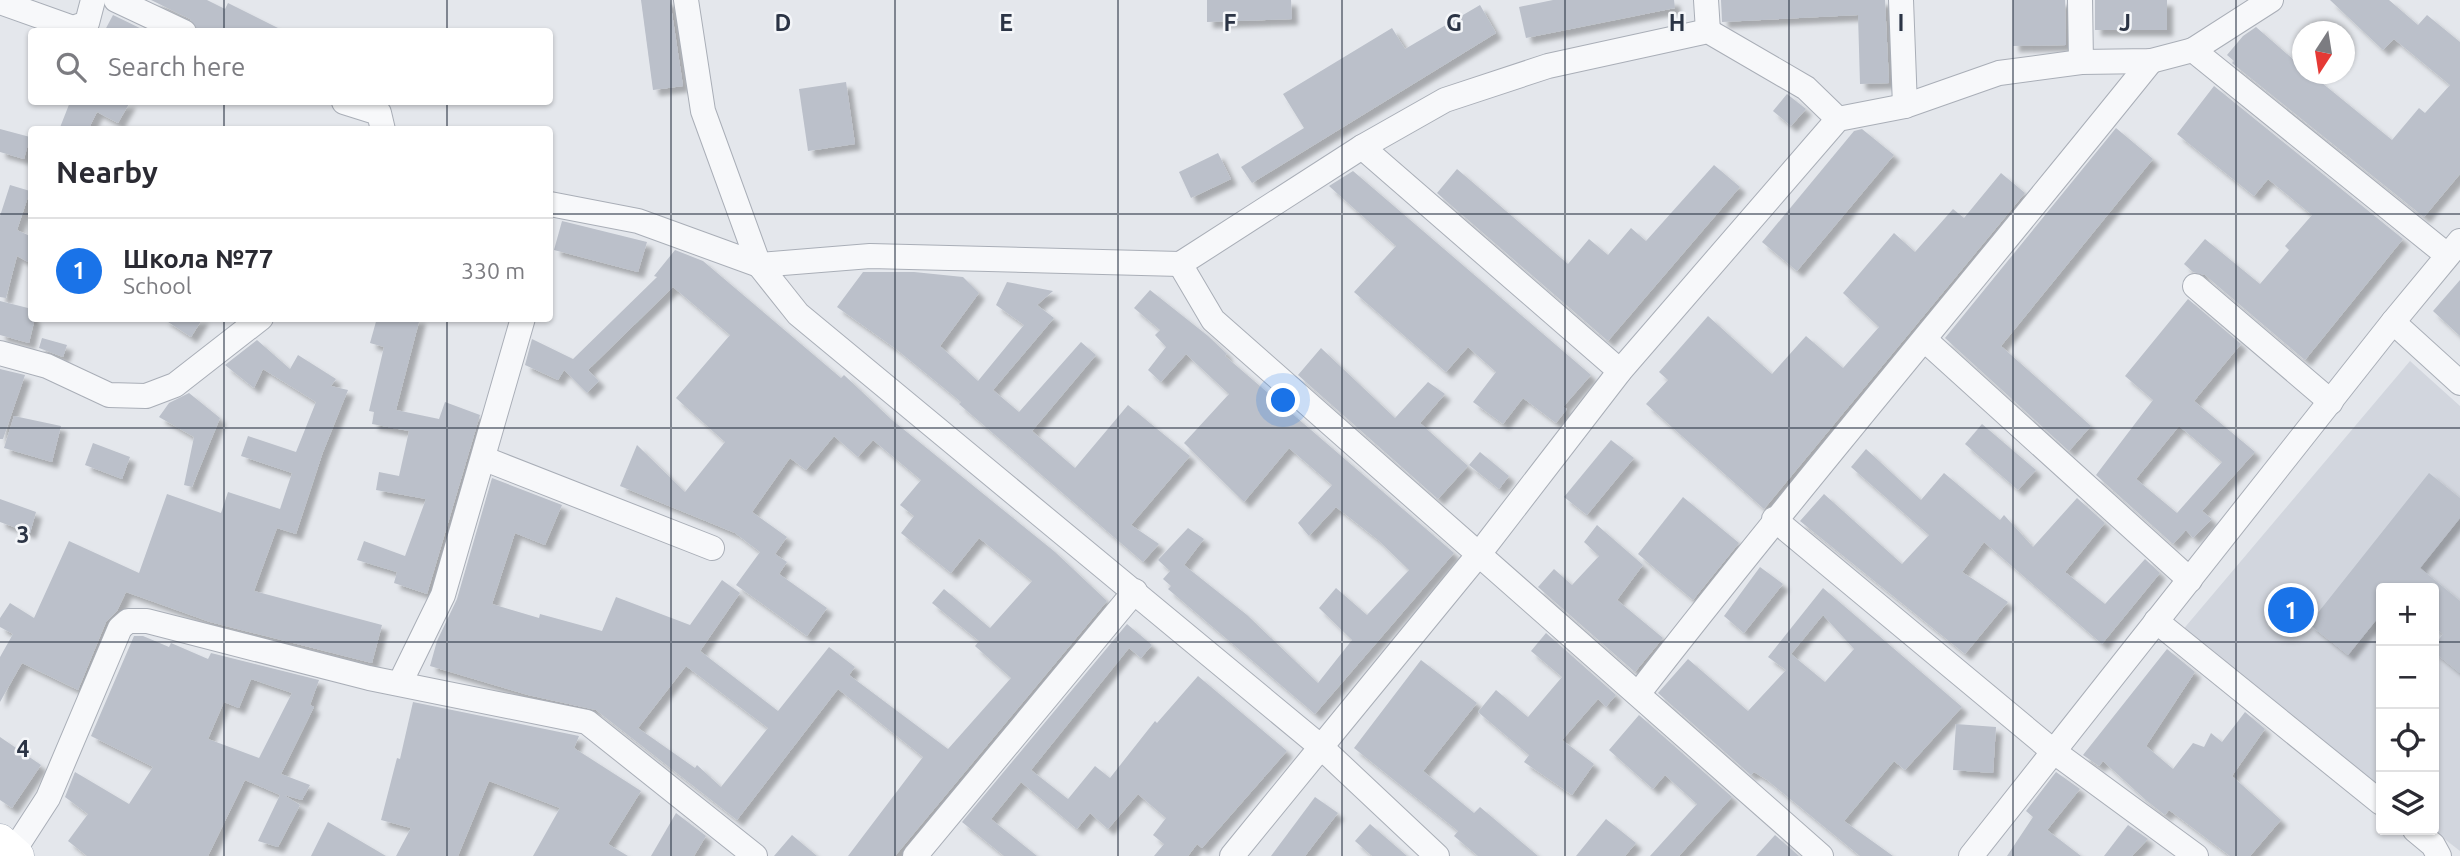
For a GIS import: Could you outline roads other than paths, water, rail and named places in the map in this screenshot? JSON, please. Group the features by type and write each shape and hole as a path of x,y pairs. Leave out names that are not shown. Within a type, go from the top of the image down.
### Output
{"street":[{"path":"0,2 73,28 87,23 93,0"},
{"path":"116,0 176,28"},
{"path":"686,0 703,111 759,265 798,314 1321,747 1437,856"},
{"path":"1706,0 1708,31"},
{"path":"1901,0 1905,106"},
{"path":"2080,0 2081,62"},
{"path":"1232,856 1479,554 1620,371 1838,119 1905,106 1999,73 2081,62 2151,61 2193,50 2266,1"},
{"path":"553,209 638,221 759,265 870,256 1180,264 1362,147 1444,100 1548,66 1708,31 1806,88 1838,119"},
{"path":"1971,856 2454,248 2193,50"},
{"path":"1638,694 1774,519 1925,340 2151,61"},
{"path":"354,105 379,113 382,126"},
{"path":"1362,147 1620,371"},
{"path":"1180,264 1213,320 1821,856"},
{"path":"2195,286 2331,402"},
{"path":"0,353 47,366 109,395 146,396 175,385 256,322"},
{"path":"400,684 443,596 485,459 522,322"},
{"path":"2393,322 2460,383"},
{"path":"1925,340 2190,580"},
{"path":"485,459 712,548"},
{"path":"1774,519 2053,751 2196,856"},
{"path":"915,856 1135,591"},
{"path":"10,849 48,798 120,628 128,621 147,621 400,684 587,722 755,856"},
{"path":"2156,621 2376,799"},
{"path":"2421,835 2433,845 2439,856"}],"place":[{"name":"Школа №77","path":"2291,610"}]}
